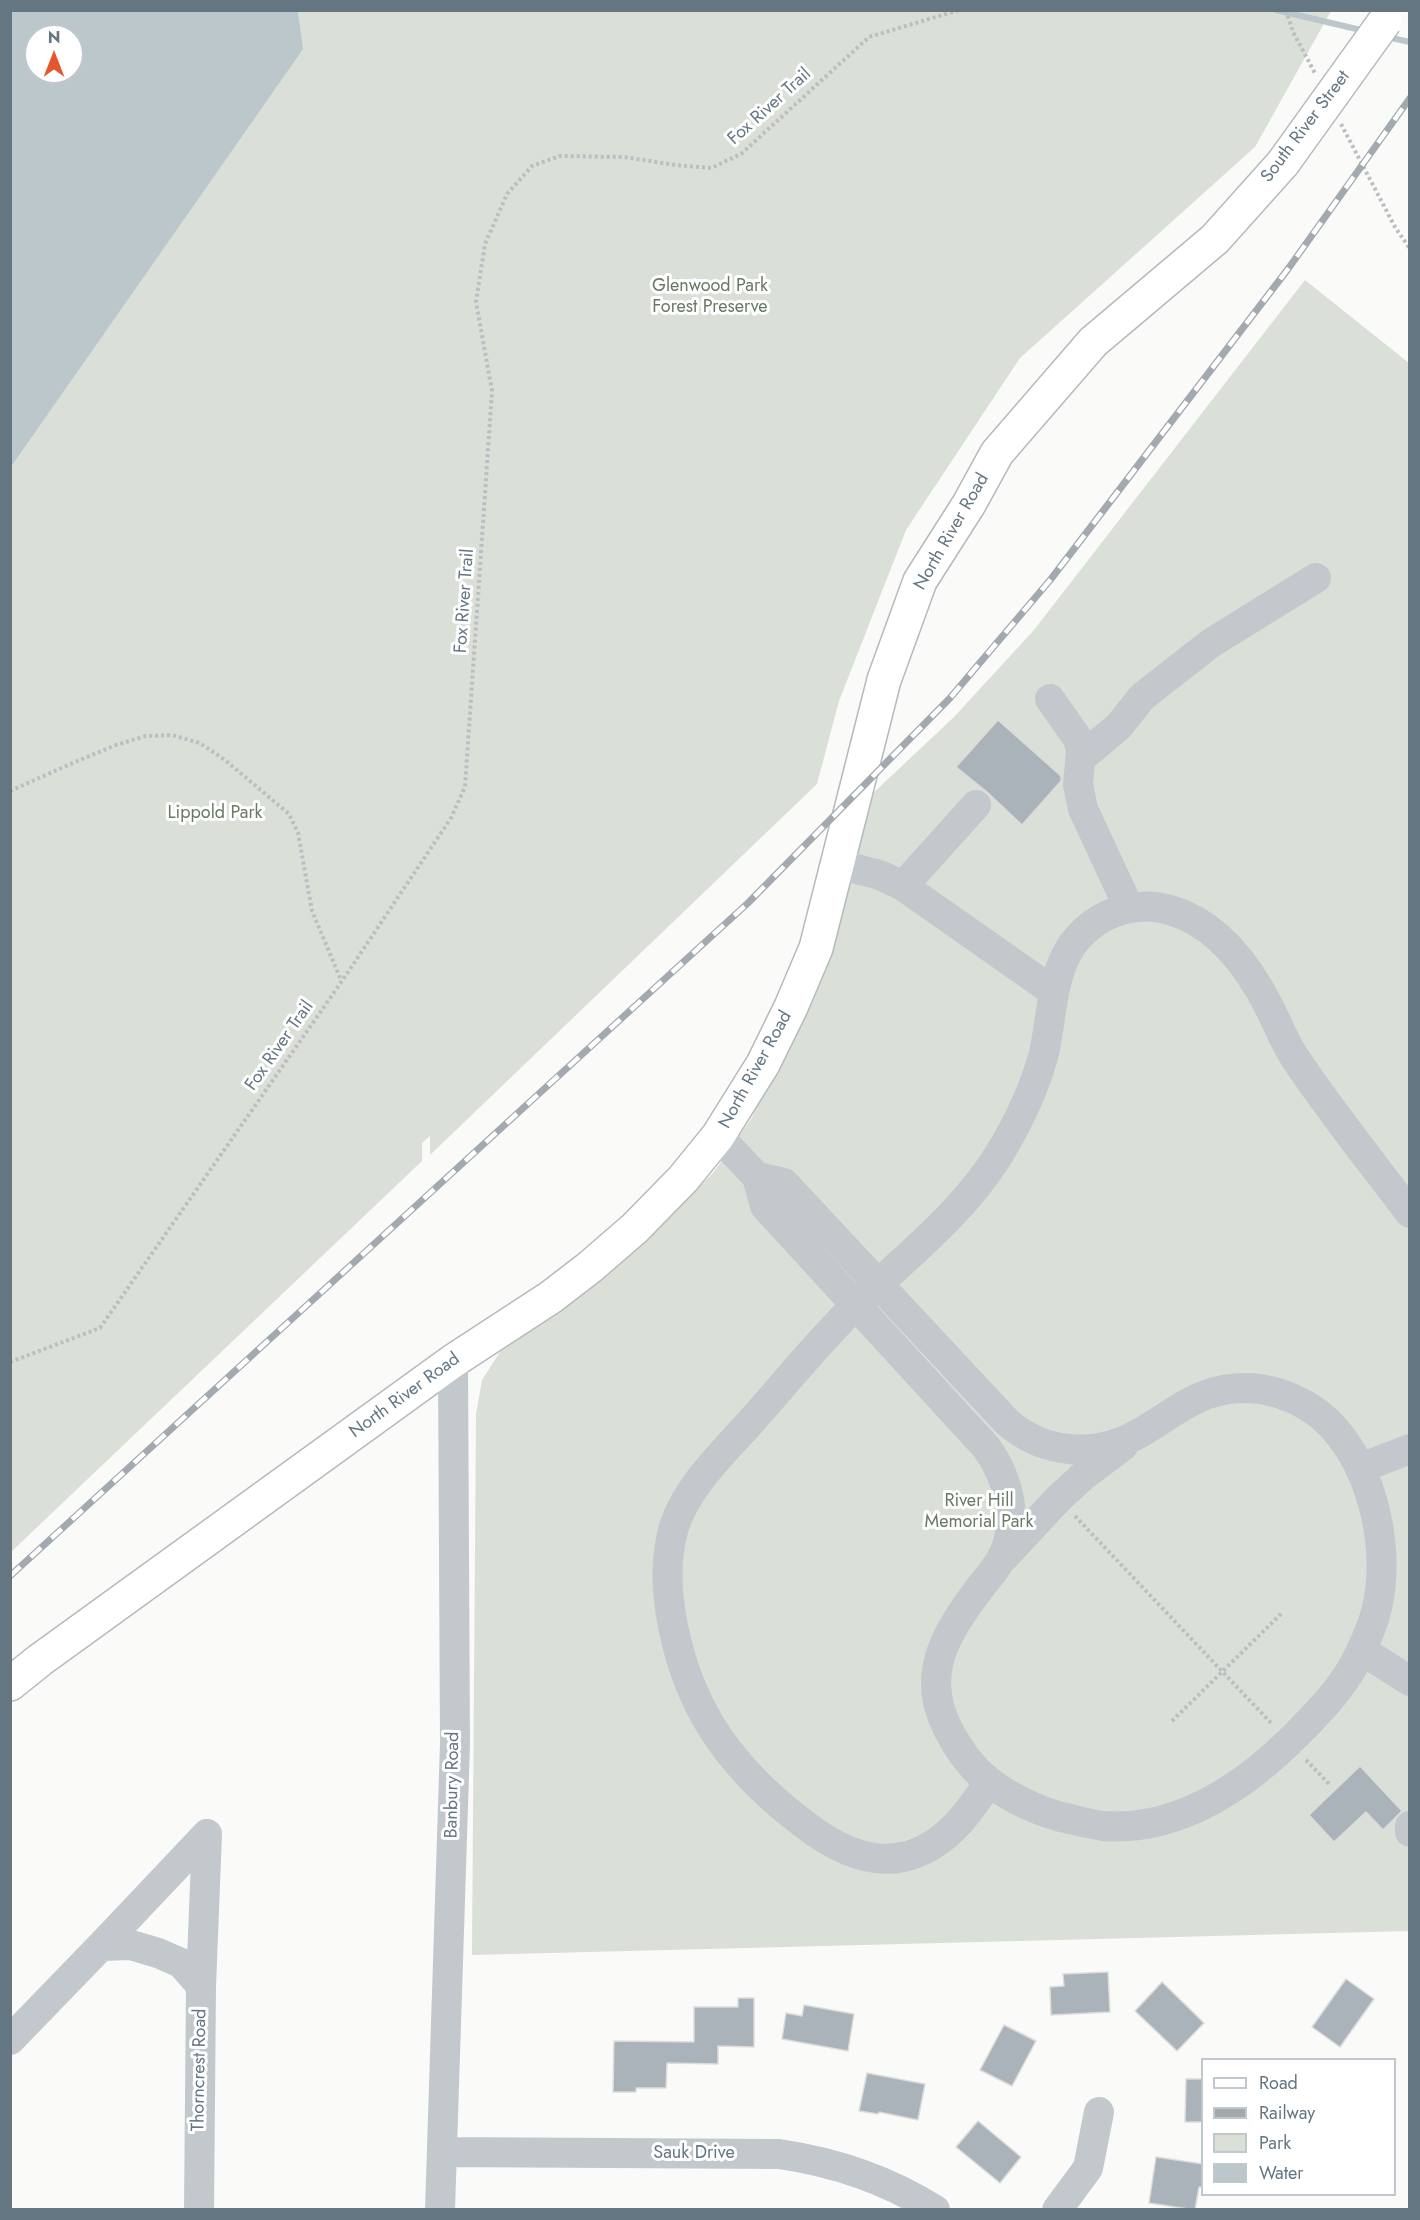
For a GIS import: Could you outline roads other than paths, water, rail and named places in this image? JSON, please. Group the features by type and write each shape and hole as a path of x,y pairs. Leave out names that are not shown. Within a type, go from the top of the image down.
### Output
{"main road":[{"name":"South River Street","path":"1215,238 1283,163 1388,16"},
{"name":"North River Road","path":"10,1684 453,1361 551,1297 590,1267 634,1228 683,1179 718,1136 763,1064 816,948 884,680 920,581 969,504 997,453 1093,342 1215,238"}],"street":[{"path":"1081,758 1119,726 1142,697 1210,643 1316,578"},
{"path":"1050,699 1077,739 1081,750 1077,785 1083,809 1129,908"},
{"path":"903,886 976,805"},
{"path":"837,864 880,875 903,886 1054,992"},
{"path":"989,1782 974,1805 949,1833 919,1851 903,1857 870,1857 832,1844 790,1814 761,1788 732,1755 710,1724 695,1693 681,1656 671,1609 669,1577 671,1540 684,1506 719,1457 856,1305 949,1218 996,1160 1015,1128 1030,1095 1042,1060 1060,968 1079,937 1090,925 1106,915 1129,908 1157,907 1191,919 1226,944 1254,981 1294,1057 1410,1213"},
{"path":"718,1136 757,1177 765,1206 986,1447 1003,1474"},
{"path":"757,1177 784,1183 1007,1422 1032,1440 1062,1449 1080,1450 1098,1449 1137,1435"},
{"name":"Banbury Road","path":"440,2210 455,1744 453,1361"},
{"path":"1249,1387 1293,1397 1315,1409 1342,1438 1361,1468 1374,1504 1380,1551 1377,1607 1355,1664 1334,1693 1289,1742 1252,1775 1222,1796 1175,1815 1126,1826 1104,1826 1054,1815 1026,1805 989,1782 972,1765 944,1722 938,1702 936,1677 947,1634 1000,1561 1058,1499 1083,1476 1137,1435 1193,1400 1221,1391 1249,1387"},
{"path":"1000,1561 1011,1532 1003,1462 1015,1446 1032,1440"},
{"path":"1361,1468 1410,1449"},
{"path":"1361,1650 1410,1681"},
{"path":"1410,1826 1410,1832"},
{"path":"10,2040 207,1834 201,1986"},
{"name":"Thorncrest Road","path":"101,1946 131,1945 158,1953 181,1963 201,1986 199,2210"},
{"path":"1057,2210 1088,2168 1099,2112"},
{"name":"Sauk Drive","path":"442,2152 780,2154 833,2165 876,2180 912,2196 934,2210"}],"water":[{"path":"11,10 298,11 303,49 11,467"}],"waterway":[{"path":"1276,10 1365,31"},
{"path":"1387,37 1410,42"}],"railway":[{"path":"10,1576 748,903 950,698 1051,579 1288,269 1410,98"}],"park label":[{"name":"Glenwood Park Forest Preserve","path":"710,297"},
{"name":"Lippold Park","path":"215,814"},
{"name":"River Hill Memorial Park","path":"979,1512"}]}
